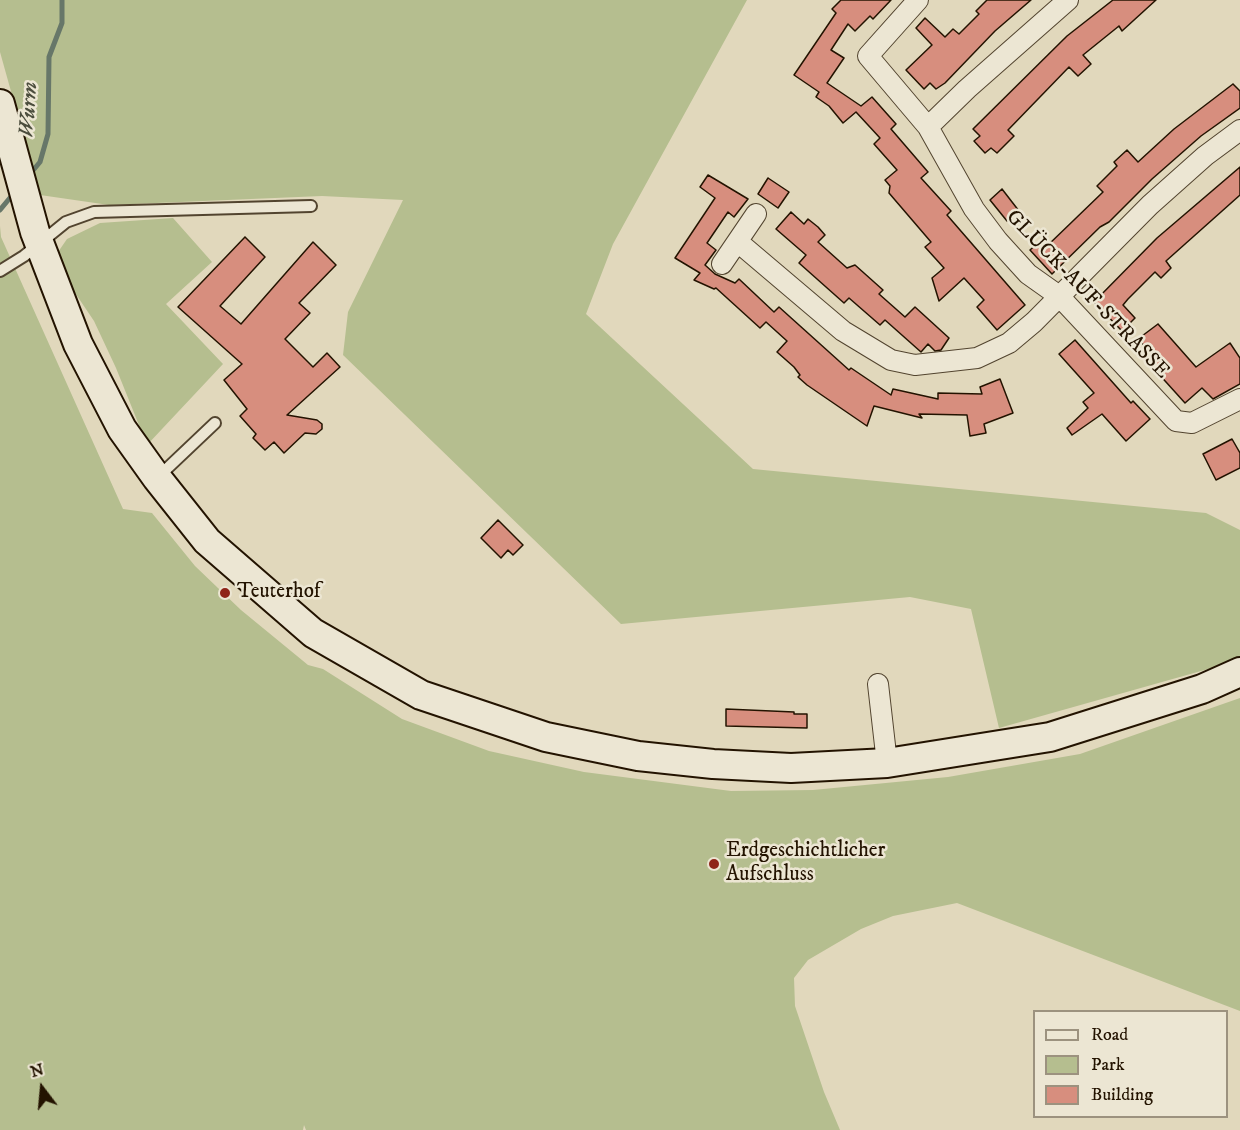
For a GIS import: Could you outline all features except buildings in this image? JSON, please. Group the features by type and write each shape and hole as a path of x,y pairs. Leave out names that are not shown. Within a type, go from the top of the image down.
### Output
{"main road":[{"path":"0,104 37,238 74,334 122,429 207,541 313,633 421,695 546,737 638,756 713,764 791,768 887,763 1050,737 1191,693 1240,672"}],"street":[{"name":"GLÜCK-AUF-STRASSE","path":"918,0 868,56 928,128 974,209 998,241 1029,274 1059,296 1176,421 1192,423 1240,399"},
{"path":"928,128 967,89 1068,0"},
{"path":"738,242 843,331 891,360 915,365 977,358 1009,343 1150,205 1205,156 1240,130"},
{"path":"722,264 756,214"},
{"path":"878,684 887,763"}],"lane":[{"path":"0,271 37,238 66,222 94,212 311,206"},
{"path":"157,478 215,423"}],"green space":[{"path":"0,0 747,0 613,244 586,314 753,469 1206,513 1240,530 1240,660 999,728 971,609 910,597 621,624 343,355 348,312 403,200 322,196 109,205 40,195 0,52"},
{"path":"173,218 212,262 166,304 223,364 147,445 94,321 61,272 56,255 67,239 100,223"},
{"path":"0,226 1,237 123,509 152,513 195,566 241,610 308,665 323,669 402,719 489,751 584,772 731,791 813,790 948,777 1080,754 1240,698 1240,1011 957,903 893,916 861,929 808,960 794,978 795,1006 824,1092 840,1130 306,1130 304,1125 303,1130 0,1130"}],"waterway":[{"name":"Wurm","path":"30,174 40,162 48,134 49,57 62,23 62,0"},
{"name":"Wurm","path":"0,210 14,193"}],"place":[{"name":"Teuterhof","path":"225,593"},
{"name":"Erdgeschichtlicher Aufschluss","path":"714,864"}]}
